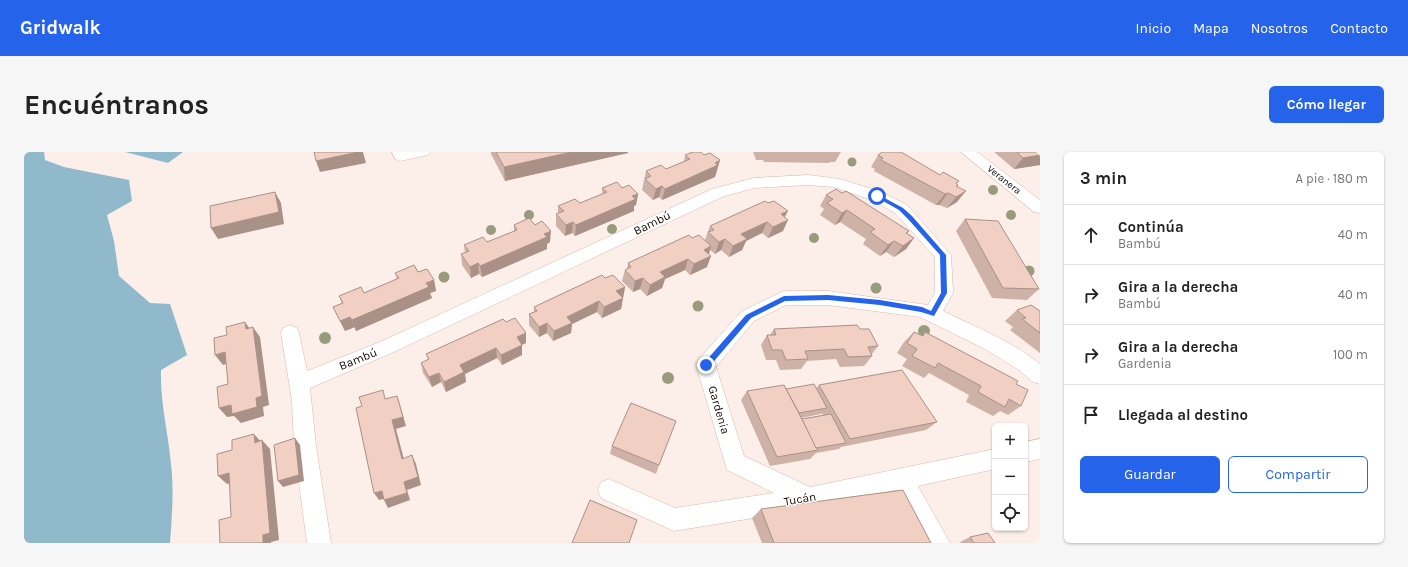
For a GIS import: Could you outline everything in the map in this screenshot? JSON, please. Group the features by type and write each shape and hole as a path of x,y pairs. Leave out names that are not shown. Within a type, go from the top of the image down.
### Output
{"lane":[{"path":"399,154 423,152"},
{"name":"Veranera","path":"968,152 1040,208"},
{"name":"Bambú","path":"299,383 387,347 710,196 754,183 808,180 835,182 877,196 901,209 943,255 944,293 932,314"},
{"name":"Gardenia","path":"809,498 735,463 706,365 748,316 784,298 828,298 880,303 922,310 992,344 1026,364 1040,376"},
{"path":"290,333 299,383 305,446 319,543"},
{"path":"1028,451 1040,449"},
{"name":"Tucán","path":"609,490 674,520 809,498 902,480 992,460"},
{"path":"902,480 938,543"}],"water":[{"path":"24,152 44,152 45,160 64,167 129,180 132,201 107,215 114,241 119,276 150,303 170,304 187,355 161,370 163,405 172,474 170,543 24,543"},
{"path":"125,152 183,152 168,163"}],"building":[{"path":"314,152 358,152 316,161"},
{"path":"496,152 572,152 504,167"},
{"path":"693,152 701,152 704,155 710,153 720,160 715,163 718,165 665,189 662,186 656,189 645,179 651,176 646,171 661,165 666,169 690,159 685,155"},
{"path":"882,152 901,152 940,175 943,172 959,181 956,183 958,185 956,186 966,191 956,197 948,193 945,194 881,160 883,158 878,155"},
{"path":"1017,152 1040,152 1040,155 1023,158"},
{"path":"617,182 622,188 629,185 638,194 632,196 636,199 576,225 573,222 566,225 556,214 564,211 558,206 575,199 580,203 607,192 602,188"},
{"path":"836,189 842,193 846,191 909,231 906,233 914,238 903,246 894,241 888,245 870,232 875,229 847,210 842,213 827,203 833,199 826,195"},
{"path":"275,192 279,212 211,228 210,206"},
{"path":"765,201 768,203 774,201 788,211 781,214 788,220 773,227 767,222 741,234 747,239 733,246 725,239 719,242 708,232 714,230 710,226"},
{"path":"529,218 535,225 542,221 551,231 544,234 547,237 480,266 478,263 470,267 461,254 469,251 464,245 483,237 487,242 517,230 514,225"},
{"path":"965,219 998,221 1039,289 1003,288"},
{"path":"689,235 692,238 699,235 711,246 704,250 711,256 694,264 688,259 660,272 665,277 650,285 643,278 635,281 625,270 631,267 628,263"},
{"path":"414,265 418,272 427,269 434,280 426,283 429,287 352,320 350,317 340,321 333,307 343,303 339,296 361,287 364,293 399,278 395,273"},
{"path":"602,275 605,278 613,275 625,287 616,291 623,298 604,307 599,301 567,317 572,323 554,331 547,323 539,327 529,314 537,311 534,307"},
{"path":"1031,305 1040,311 1040,333 1022,319 1026,318 1017,310"},
{"path":"515,318 526,333 517,337 522,345 501,355 496,348 460,365 464,372 444,382 439,373 429,377 421,363 429,359 426,354 503,319 506,322"},
{"path":"245,322 246,329 253,327 262,396 256,398 257,407 232,414 231,405 219,408 217,387 228,384 225,352 215,355 214,338 227,335 226,327"},
{"path":"857,325 860,329 869,329 878,346 868,347 872,356 848,357 844,349 805,351 808,359 786,360 782,350 772,350 767,335 776,335 774,329"},
{"path":"914,332 923,336 925,332 1018,381 1016,384 1028,390 1021,406 1009,399 1005,407 978,392 981,386 938,363 935,368 912,356 917,349 907,343"},
{"path":"902,370 937,422 850,439 819,385"},
{"path":"814,384 827,408 799,413 786,389"},
{"path":"784,385 818,450 777,457 747,391"},
{"path":"383,390 385,399 397,396 403,417 392,420 402,459 412,455 418,477 404,482 407,493 384,500 382,491 374,493 356,408 362,406 359,397"},
{"path":"631,403 676,421 659,465 612,446"},
{"path":"831,414 846,443 816,448 802,419"},
{"path":"254,434 255,443 262,440 270,533 263,535 263,543 220,543 219,520 231,517 229,473 218,476 217,454 232,450 232,440"},
{"path":"295,438 299,475 278,481 274,445"},
{"path":"903,490 931,543 774,543 761,509"},
{"path":"590,500 637,520 629,543 572,543"},
{"path":"988,533 995,543 974,543 970,537"}],"route":[{"path":"706,365 748,316 784,298 828,298 880,303 922,310 932,314 944,293 943,255 901,209 877,196"}]}
